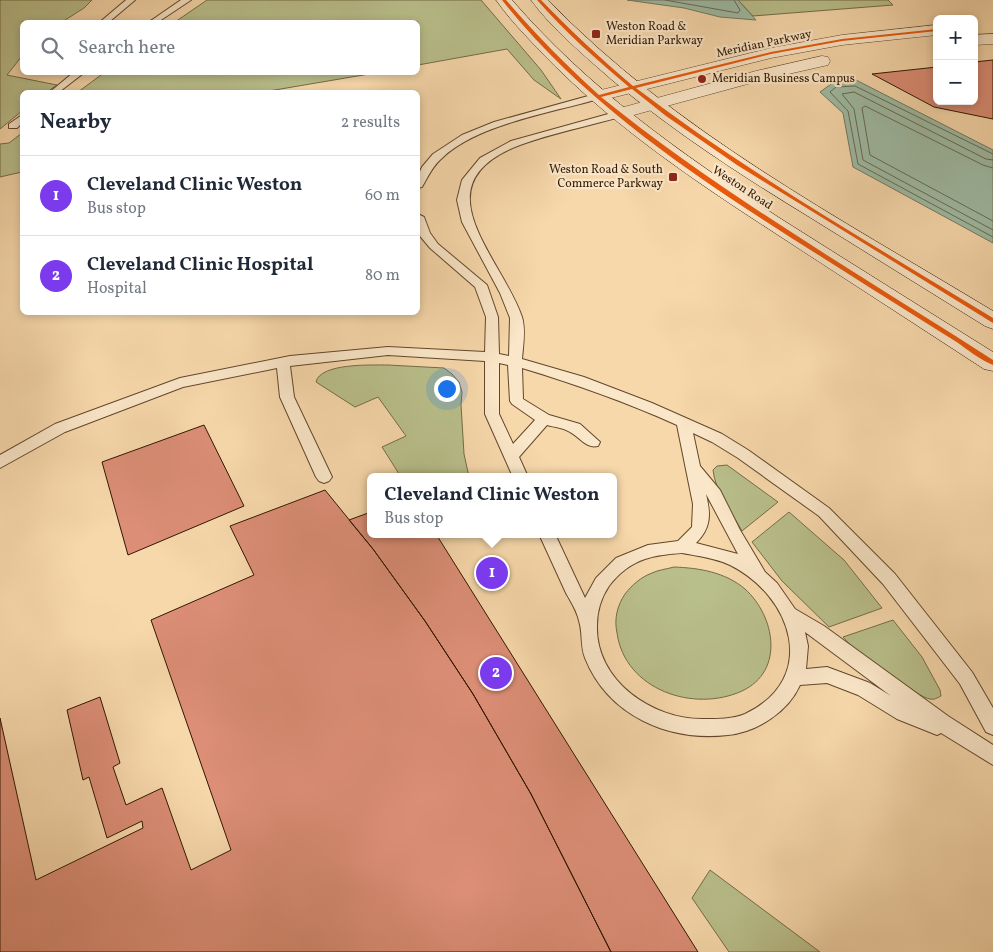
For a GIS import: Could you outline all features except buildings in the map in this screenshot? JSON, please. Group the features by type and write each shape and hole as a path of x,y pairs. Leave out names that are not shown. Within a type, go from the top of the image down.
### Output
{"main road":[{"name":"Weston Road","path":"504,0 535,37 619,114 693,169 993,363"},
{"name":"Weston Road","path":"539,0 570,32 632,88 654,104 764,180 993,321"},
{"path":"978,27 993,26"},
{"name":"Meridian Parkway","path":"599,96 803,46 933,30"},
{"path":"978,40 993,39"},
{"path":"858,55 933,45"},
{"name":"Meridian Parkway","path":"619,114 762,75 835,59"}],"lane":[{"path":"106,20 131,0"},
{"path":"156,20 187,0"},
{"path":"57,90 77,75"},
{"path":"420,179 430,164 450,145 464,137 501,123 599,96"},
{"path":"593,442 575,428 544,418 517,402 514,388 517,320 500,279 484,254 464,215 463,197 466,181 482,162 500,149 515,143 619,114"},
{"path":"12,126 20,120"},
{"path":"420,223 424,234 434,246 481,285 492,317 492,414 519,473"},
{"path":"0,462 60,428 180,383 283,363 388,351 493,357 516,362 579,380 683,422 717,438 743,454 824,512 889,579 966,678 993,726"},
{"path":"283,363 287,397 324,477"},
{"path":"511,456 544,418"},
{"path":"682,547 700,529 701,504 683,422"},
{"path":"550,538 587,619 590,649 604,678 629,702 662,721 699,729 735,726 766,712 783,697 794,678 799,658 798,636 792,616 778,595 761,577 734,534 715,494 693,467"},
{"path":"587,619 594,592 612,570 636,555 658,549 682,547 710,551 737,561 761,577"},
{"path":"792,616 828,638 957,735 993,756"},
{"path":"794,678 827,675 864,689 903,713 957,735"}],"green space":[{"path":"0,0 92,0 84,8 65,20 20,20 20,59 7,75 57,85 50,90 20,90 20,113 0,129"},
{"path":"207,0 481,0 541,70 561,99 534,80 507,49 420,65 420,20 178,20"},
{"path":"738,0 888,0 893,5 753,16"},
{"path":"101,75 363,75 275,90 81,90"},
{"path":"20,135 20,172 0,177 0,144 9,143"},
{"path":"359,365 444,368 452,374 459,382 462,392 464,454 468,473 398,473 382,447 406,436 378,397 355,407 316,382 327,371"},
{"path":"727,465 778,502 742,531 720,494 714,478 713,470 717,466"},
{"path":"789,512 844,560 882,608 829,627 782,581 752,542"},
{"path":"674,567 693,568 711,572 737,583 755,600 763,614 769,628 770,657 765,670 756,682 742,691 723,697 703,699 683,697 664,692 647,682 633,669 623,653 616,623 618,608 622,599 631,587 644,577 657,571"},
{"path":"893,620 922,657 940,690 941,696 936,699 924,697 891,676 852,647 843,637"},
{"path":"710,870 820,952 729,952 692,898"}],"water":[{"path":"627,0 738,0 756,20 720,17 684,8"},
{"path":"856,80 993,150 993,243 853,167 843,113 820,92 834,82"}],"cycle path":[{"path":"504,0 565,67 598,97 670,153 783,229 993,363"},
{"path":"539,0 600,61 703,140 775,187 993,321"},
{"path":"599,96 771,53 842,40 933,30"}],"place":[{"name":"Weston Road & Meridian Parkway","path":"596,34"},
{"name":"Meridian Business Campus","path":"702,79"},
{"name":"Weston Road & South Commerce Parkway","path":"673,177"},
{"name":"Cleveland Clinic Weston","path":"492,573"},
{"name":"Cleveland Clinic Hospital","path":"496,673"}]}
